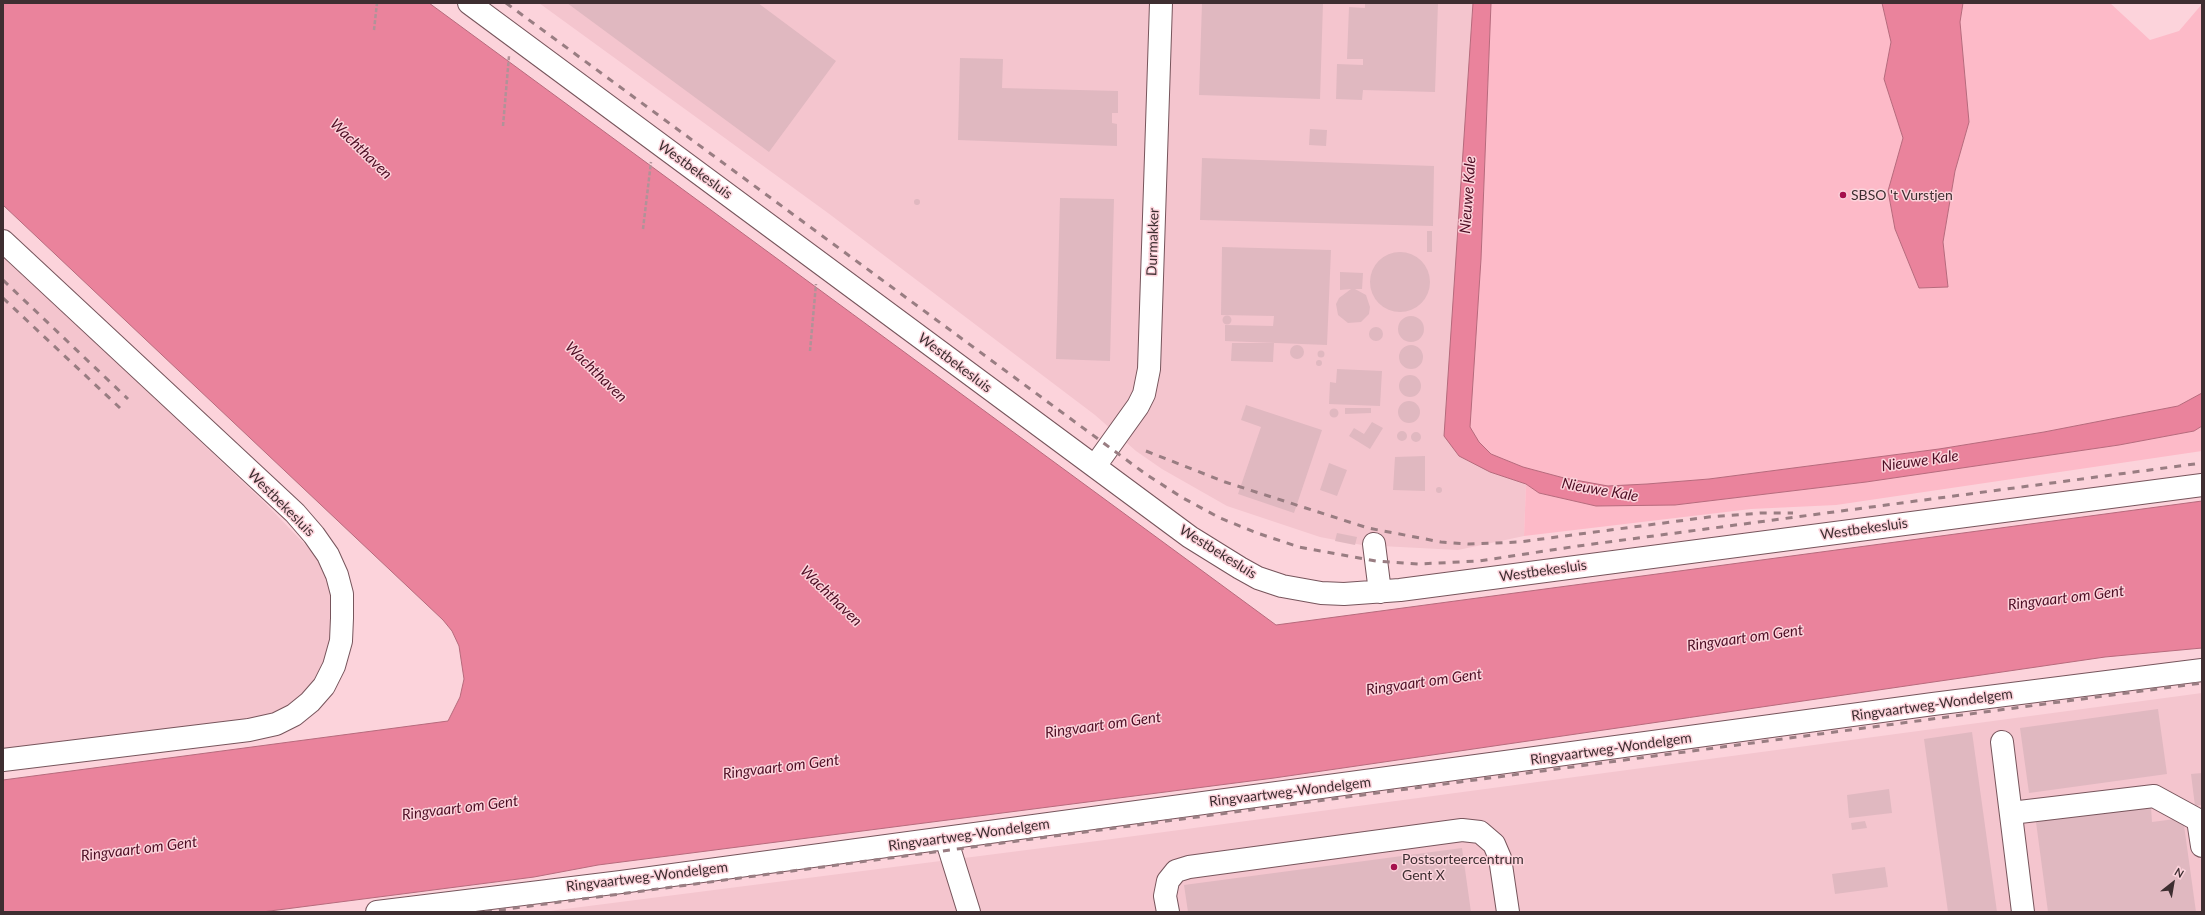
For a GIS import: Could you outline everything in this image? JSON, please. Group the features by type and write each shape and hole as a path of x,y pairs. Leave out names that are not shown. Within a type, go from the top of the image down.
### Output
{"street":[{"name":"Westbekesluis","path":"469,3 1214,554 1258,578 1282,586 1321,593 1380,592 2202,485"},
{"name":"Durmakker","path":"1095,466 1138,406 1144,394 1149,368 1161,3"},
{"name":"Westbekesluis","path":"3,241 295,514 314,535 328,555 342,594 341,641 334,666 324,686 310,702 294,715 276,724 249,730 3,760"},
{"path":"1374,544 1380,592"},
{"name":"Ringvaartweg-Wondelgem","path":"377,912 621,882 1917,706 2202,670"},
{"path":"2002,742 2023,912"},
{"path":"2011,813 2154,796 2198,820 2202,846"},
{"path":"1168,912 1165,896 1168,881 1176,871 1189,866 1462,830 1480,832 1494,844 1500,858 1508,912"},
{"path":"946,838 969,912"}],"path":[{"path":"374,30 377,3"},
{"path":"503,126 509,55"},
{"path":"643,229 652,160"},
{"path":"810,351 817,278"}],"shaded area":[{"path":"539,3 1473,3 1466,120 1490,472 1526,484 1524,536 1458,550 1362,545 1320,537 1227,506 1162,469 1136,451 1095,415 828,213"},
{"name":"SBSO 't Vurstjen","path":"1491,3 1882,3 1891,42 1884,79 1903,138 1888,192 1895,229 1919,288 1948,287 1943,242 1955,171 1969,122 1960,22 1963,3 2110,3 2150,40 2179,31 2202,4 2202,393 2178,406 2044,432 1939,449 1709,479 1608,486 1564,478 1523,467 1491,454 1479,442 1470,427 1481,259"},
{"path":"3,255 266,504 319,559 331,585 336,614 331,650 308,695 262,725 3,750"},
{"path":"2202,426 2202,451 1836,505 1751,509 1524,536 1526,484 1539,493 1596,506 1675,505 1866,482 2119,445 2194,431"},
{"path":"2202,693 2202,912 542,912 1097,841"}],"water":[{"path":"3,3 429,3 1276,625 2202,501 2202,648 2105,657 1274,778 598,865 534,877 262,912 3,912 3,780 448,721 460,697 464,679 459,646 452,631 443,620 3,205"},
{"name":"Nieuwe Kale","path":"1473,3 1491,3 1481,259 1470,427 1479,442 1491,454 1523,467 1564,478 1608,486 1709,479 1939,449 2044,432 2178,406 2202,393 2202,426 2194,431 2119,445 1866,482 1675,505 1596,506 1539,493 1526,484 1490,472 1459,456 1444,436"},
{"path":"1882,3 1963,3 1960,22 1969,122 1955,171 1943,242 1948,287 1919,288 1895,229 1888,191 1903,138 1884,79 1891,42"}],"building":[{"path":"567,3 758,3 836,61 769,152"},
{"path":"1202,3 1323,3 1320,99 1199,95"},
{"path":"1365,3 1438,3 1435,92 1363,90 1362,100 1336,99 1337,64 1363,65 1363,59 1347,59 1349,7 1365,8"},
{"path":"960,58 1003,59 1002,88 1118,91 1118,113 1112,113 1112,123 1117,124 1117,146 958,140"},
{"path":"1310,129 1327,130 1326,146 1309,145"},
{"path":"1202,158 1434,166 1433,226 1200,220"},
{"path":"1060,198 1114,199 1110,361 1056,359"},
{"path":"917,199 920,202 917,205 914,202"},
{"path":"1427,231 1432,231 1432,252 1427,252"},
{"path":"1222,247 1331,250 1327,345 1225,341 1225,325 1273,326 1274,316 1221,315"},
{"path":"1394,252 1406,252 1422,260 1428,270 1430,282 1428,294 1422,304 1406,312 1394,312 1378,304 1370,288 1370,276 1378,260"},
{"path":"1340,272 1363,273 1362,289 1355,289 1366,295 1370,307 1369,314 1361,322 1348,323 1338,315 1336,304 1339,298 1351,289 1340,290"},
{"path":"1225,316 1229,316 1231,320 1229,324 1225,324 1223,322 1223,318"},
{"path":"1411,316 1420,320 1424,329 1420,338 1411,342 1402,338 1398,329 1402,320"},
{"path":"1373,327 1379,327 1383,331 1383,337 1379,341 1373,341 1369,337 1369,331"},
{"path":"1232,343 1274,343 1273,362 1231,361"},
{"path":"1297,345 1302,347 1304,352 1302,357 1297,359 1292,357 1290,352 1292,347"},
{"path":"1406,345 1416,345 1423,352 1423,362 1416,369 1406,369 1399,362 1399,352"},
{"path":"1321,351 1324,354 1321,357 1318,354"},
{"path":"1319,360 1322,363 1319,366 1316,363"},
{"path":"1337,369 1382,371 1380,406 1329,404 1330,382 1336,383"},
{"path":"1406,375 1414,375 1421,382 1421,390 1414,397 1406,397 1399,390 1399,382"},
{"path":"1409,401 1417,404 1420,412 1417,420 1409,423 1401,420 1398,412 1401,404"},
{"path":"1246,405 1322,430 1294,513 1238,494 1261,427 1241,420"},
{"path":"1345,408 1371,408 1371,413 1345,414"},
{"path":"1332,409 1336,409 1338,413 1336,417 1332,417 1330,415 1330,411"},
{"path":"1372,422 1383,428 1370,449 1349,436 1354,428 1364,434"},
{"path":"1400,431 1404,431 1406,432 1406,440 1400,441 1397,438 1397,434"},
{"path":"1414,432 1418,432 1420,433 1420,441 1414,442 1411,439 1411,435"},
{"path":"1425,456 1425,491 1393,490 1395,457"},
{"path":"1329,463 1347,470 1337,496 1320,490"},
{"path":"1439,487 1442,490 1439,493 1436,490"},
{"path":"1337,533 1357,537 1355,545 1335,541"},
{"path":"2158,709 2167,774 2029,793 2020,728"},
{"path":"1972,732 1997,912 1948,912 1924,739"},
{"path":"2202,773 2202,805 2195,806 2191,774"},
{"path":"1889,789 1892,813 1849,818 1847,795"},
{"path":"2151,807 2152,822 2183,818 2196,912 2048,912 2036,822"},
{"path":"1865,821 1867,828 1852,830 1851,823"},
{"name":"Postsorteercentrum Gent X","path":"1462,848 1471,912 1188,912 1184,885"},
{"path":"1885,867 1888,887 1835,894 1832,874"}],"railway":[{"path":"506,3 1147,475 1183,498 1220,518 1257,533 1299,547 1376,561 1418,564 1479,561 1578,546 2202,463"},
{"path":"3,280 128,399"},
{"path":"3,298 120,408"},
{"path":"1146,451 1225,482 1368,528 1441,542 1469,544 1519,542 1709,517 1761,513 1793,513"},
{"path":"485,912 2202,683"}],"place":[{"name":"SBSO 't Vurstjen","path":"1843,195"},
{"name":"Postsorteercentrum Gent X","path":"1394,867"}],"water label":[{"name":"Wachthaven","path":"361,149"},
{"name":"Wachthaven","path":"596,372"},
{"name":"Wachthaven","path":"831,596"},
{"name":"Ringvaart om Gent","path":"2066,598"},
{"name":"Ringvaart om Gent","path":"1745,638"},
{"name":"Ringvaart om Gent","path":"1424,682"},
{"name":"Ringvaart om Gent","path":"1103,725"},
{"name":"Ringvaart om Gent","path":"781,767"},
{"name":"Ringvaart om Gent","path":"460,808"},
{"name":"Ringvaart om Gent","path":"139,849"}]}
